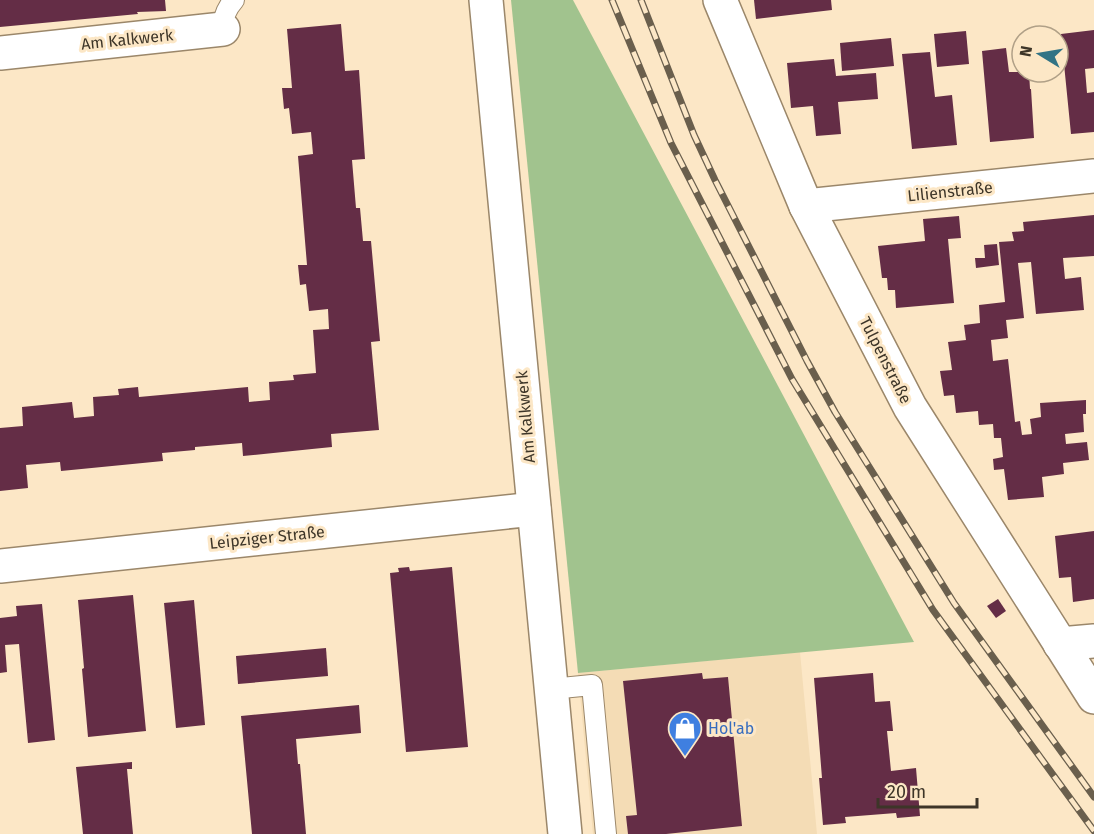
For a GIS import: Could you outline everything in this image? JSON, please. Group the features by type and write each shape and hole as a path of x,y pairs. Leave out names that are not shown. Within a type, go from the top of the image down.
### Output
{"street":[{"name":"Am Kalkwerk","path":"486,0 565,834"},
{"name":"Tulpenstraße","path":"720,0 806,206 910,407 1094,697"},
{"name":"Am Kalkwerk","path":"0,52 228,14"},
{"name":"Lilienstraße","path":"806,206 1094,176"},
{"name":"Leipziger Straße","path":"0,566 534,509"},
{"path":"1060,644 1094,641"}],"lane":[{"path":"551,689 592,685 606,834"}],"shaded area":[{"path":"800,652 817,834 593,834 578,673"}],"green space":[{"path":"511,0 573,0 914,642 578,673"}],"building":[{"path":"0,0 165,0 166,11 0,27"},
{"path":"754,0 831,0 832,10 756,19"},
{"path":"341,24 345,71 359,70 365,159 352,160 356,208 360,208 363,241 371,241 380,341 371,342 379,430 331,434 332,447 243,456 242,443 195,447 195,450 162,453 163,461 61,471 60,462 26,465 28,488 0,491 0,428 23,426 22,407 72,402 74,418 94,416 93,397 119,395 118,389 138,387 139,397 248,387 249,402 270,400 269,382 294,380 293,375 316,373 313,330 329,329 328,309 309,311 306,284 300,285 298,265 307,265 298,156 313,154 311,132 292,134 289,108 284,109 282,88 292,88 287,29"},
{"path":"1094,30 1094,68 1085,69 1087,93 1094,92 1094,132 1071,134 1066,84 1070,84 1070,33"},
{"path":"966,31 969,64 937,67 934,34"},
{"path":"891,38 894,66 842,71 840,43"},
{"path":"1006,48 1010,84 1030,84 1034,138 990,142 982,51"},
{"path":"930,52 935,97 952,95 957,145 912,149 902,54"},
{"path":"834,59 836,76 876,73 878,99 838,102 841,134 816,136 813,106 791,108 787,63"},
{"path":"1094,215 1094,256 1063,258 1065,279 1081,277 1084,310 1036,314 1031,262 1018,263 1024,318 1006,320 1008,338 991,340 993,361 1008,359 1015,422 1020,421 1022,435 1032,434 1030,419 1041,417 1040,403 1086,400 1086,414 1083,414 1084,432 1065,434 1066,444 1087,442 1089,460 1063,463 1064,474 1042,477 1044,497 1008,500 1004,469 994,470 993,459 1003,457 1001,438 994,438 993,424 979,425 978,411 956,413 954,395 944,396 940,371 952,370 948,342 966,340 964,325 980,323 979,305 1005,302 999,242 1014,241 1012,232 1024,231 1023,222"},
{"path":"959,216 961,238 948,239 954,303 896,308 895,290 888,290 887,278 882,278 878,246 925,241 923,219"},
{"path":"997,244 999,265 976,268 975,258 985,258 984,245"},
{"path":"1094,531 1094,599 1073,602 1071,577 1059,578 1055,536"},
{"path":"409,567 410,571 452,567 468,747 406,752 390,573 399,572 398,568"},
{"path":"133,595 146,731 88,737 78,600"},
{"path":"998,599 1006,611 996,618 987,606"},
{"path":"194,600 205,725 176,728 164,603"},
{"path":"42,604 55,740 28,743 19,644 5,645 7,672 0,673 0,618 17,616 16,606"},
{"path":"326,648 328,676 238,684 236,656"},
{"name":"Hol'ab","path":"702,673 703,679 728,677 742,826 666,834 628,834 626,816 637,815 623,681"},
{"path":"873,673 875,702 890,701 893,731 887,731 891,771 916,768 920,816 897,818 896,813 845,817 846,823 823,825 819,778 822,778 814,678"},
{"path":"359,705 361,733 296,739 306,834 252,834 241,716"},
{"path":"132,762 132,769 127,769 133,834 83,834 76,767"}],"railway":[{"path":"612,0 671,143 792,379 933,610 1094,831"},
{"path":"641,0 694,135 715,180 835,412 954,603 1094,797"}],"place":[{"name":"Hol'ab","path":"685,757"}]}
